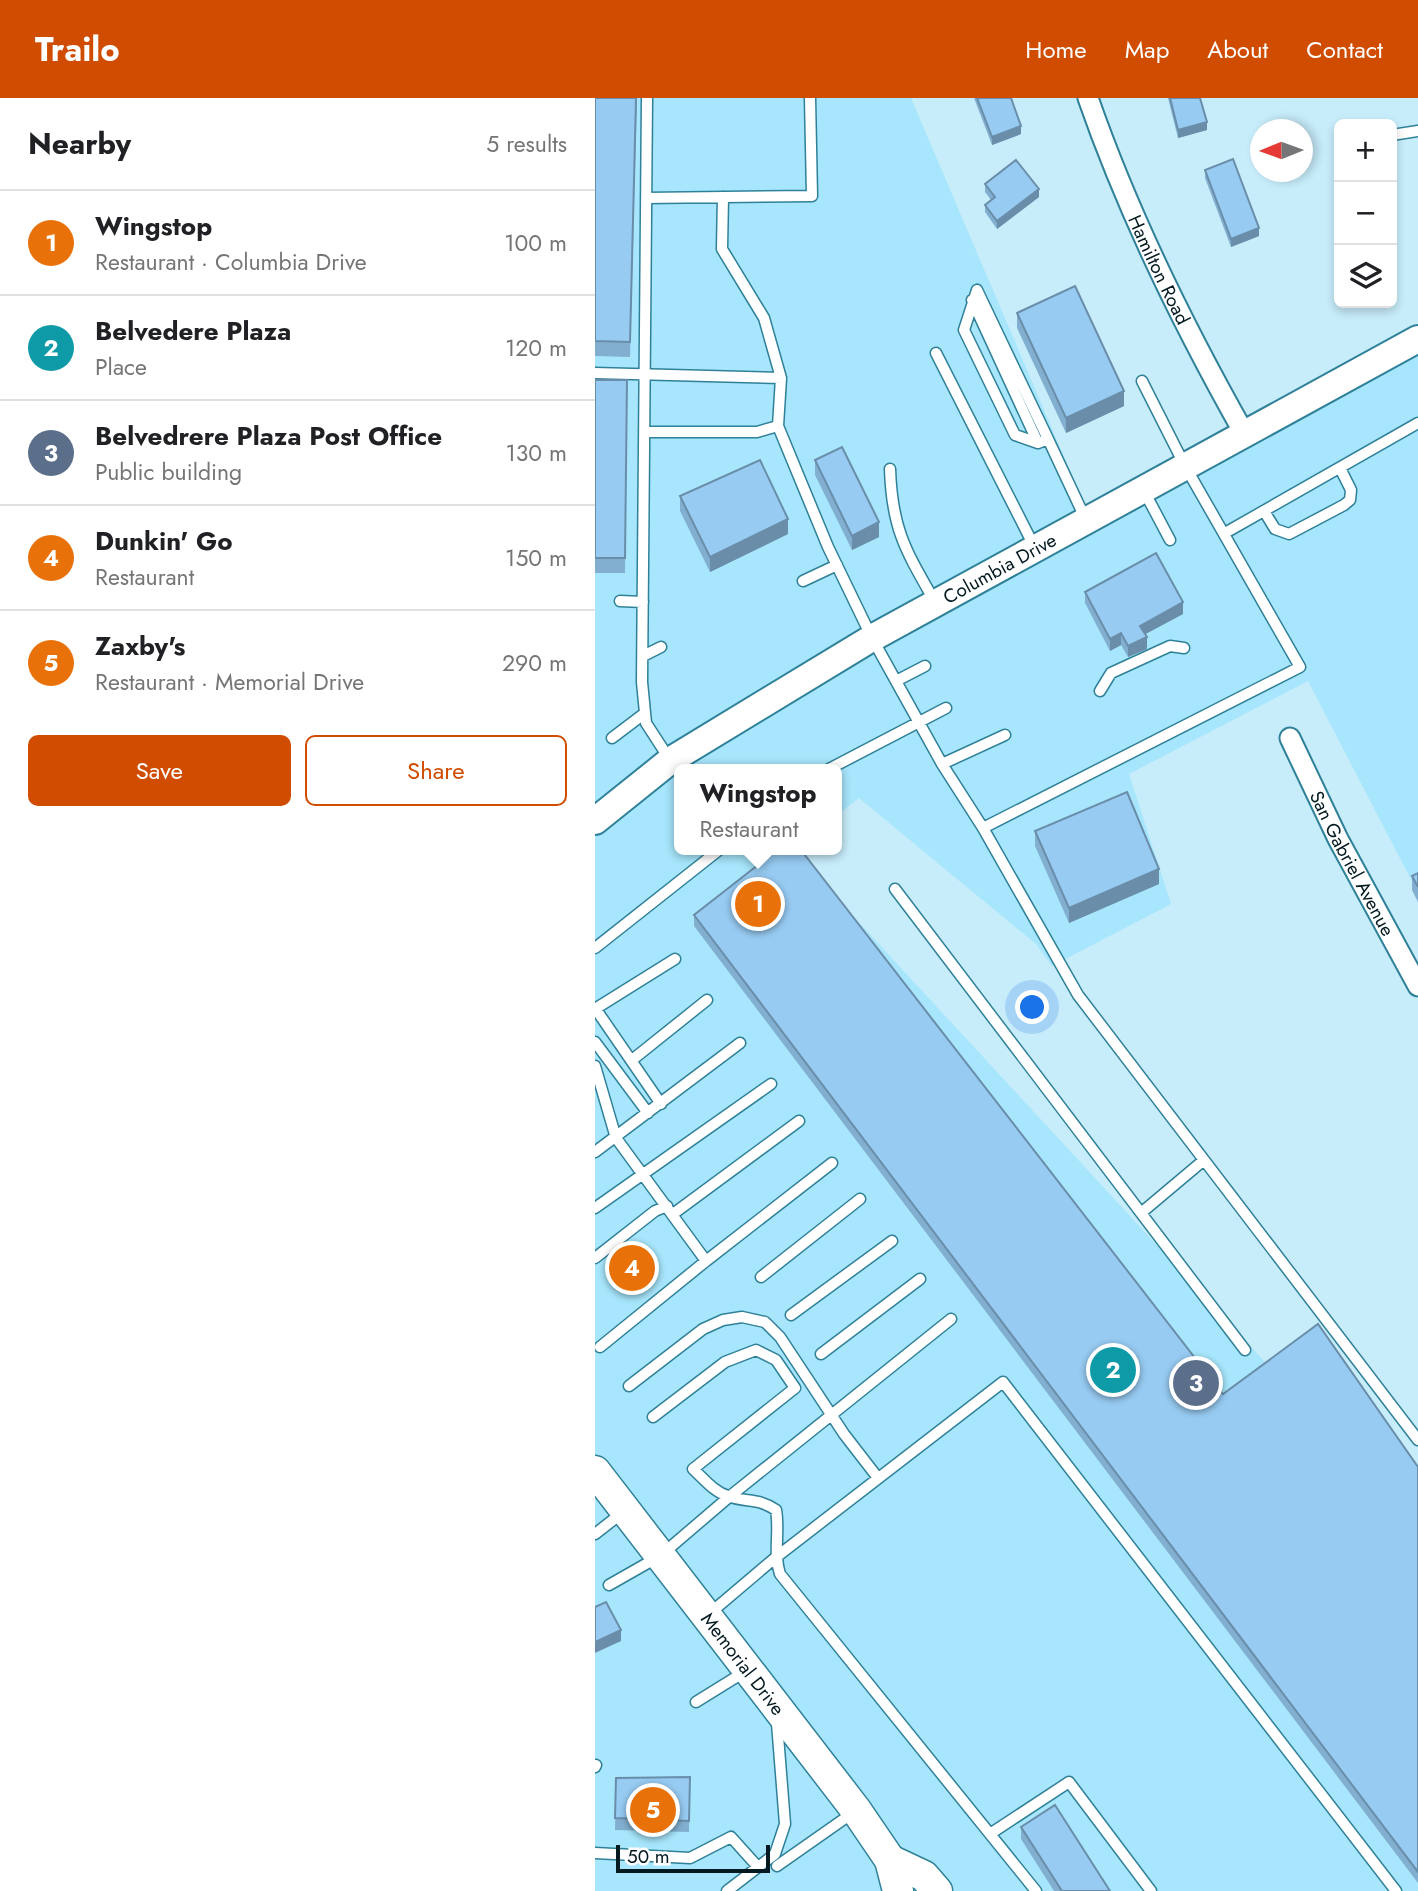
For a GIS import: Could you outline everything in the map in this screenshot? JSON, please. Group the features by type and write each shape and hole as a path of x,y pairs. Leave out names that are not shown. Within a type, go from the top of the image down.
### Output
{"main road":[{"name":"Columbia Drive","path":"595,821 671,760 873,638 1418,339"},
{"name":"Memorial Drive","path":"595,1471 856,1810 890,1860 898,1891"},
{"path":"890,1860 924,1876 937,1891"}],"street":[{"name":"Hamilton Road","path":"1088,98 1144,244 1189,336 1244,433"},
{"name":"San Gabriel Avenue","path":"1290,738 1338,839 1418,986"}],"lane":[{"path":"647,98 643,602 645,713 646,723 671,760"},
{"path":"646,198 812,196 810,98"},
{"path":"1397,134 1418,131"},
{"path":"723,197 722,249 764,318 781,378 778,426 837,565 941,764 983,828 1079,995 1418,1440"},
{"path":"1043,441 1015,435 964,330 974,295 1043,441 1086,520"},
{"path":"936,353 1035,548"},
{"path":"595,373 781,378"},
{"path":"983,828 1300,667 1185,466 1142,381"},
{"path":"1225,533 1418,423"},
{"path":"645,432 757,432 778,426"},
{"path":"1264,511 1275,529 1289,534 1344,505 1350,500 1351,490 1340,468"},
{"path":"890,469 891,504 898,534 935,604"},
{"path":"1143,489 1170,540"},
{"path":"803,581 837,565"},
{"path":"620,601 643,602"},
{"path":"1100,691 1111,673 1170,646 1184,648"},
{"path":"643,656 661,647"},
{"path":"896,681 925,666"},
{"path":"839,764 946,708"},
{"path":"612,738 645,713"},
{"path":"941,764 1005,735"},
{"path":"595,948 713,855"},
{"path":"895,889 1245,1350"},
{"path":"661,1104 595,1009 675,959"},
{"path":"632,1060 707,999"},
{"path":"595,1042 648,1113"},
{"path":"595,1152 740,1043"},
{"path":"595,1066 616,1138 706,1261"},
{"path":"595,1208 771,1084"},
{"path":"595,1258 655,1211 670,1210 799,1121"},
{"path":"1141,1213 1204,1160"},
{"path":"600,1347 832,1163"},
{"path":"761,1277 860,1199"},
{"path":"791,1315 892,1241"},
{"path":"821,1354 920,1279"},
{"path":"629,1386 703,1329 723,1320 742,1317 765,1322 780,1337 831,1415 878,1478"},
{"path":"609,1585 660,1556 729,1497 951,1319"},
{"path":"653,1418 725,1362 747,1351 765,1352 776,1360 795,1388"},
{"path":"806,1379 693,1469 711,1487 729,1497 760,1499 776,1510 780,1530 775,1558 780,1574 1036,1891"},
{"path":"707,1616 775,1558 1003,1382 1396,1891"},
{"path":"595,1534 625,1510"},
{"path":"696,1702 748,1669"},
{"path":"774,1862 785,1824 786,1798 775,1705"},
{"path":"990,1834 1069,1782 1150,1891"},
{"path":"727,1891 758,1867 774,1862 856,1810"},
{"path":"595,1853 689,1858 731,1837 758,1867"}],"shaded area":[{"path":"595,98 911,98 1091,520 1418,341 1418,893 1308,681 1129,774 1171,904 1052,966 1036,944 859,798 842,811 842,764 674,764 674,855 797,855 1418,1528 1418,1891 595,1891"}],"building":[{"path":"595,98 636,98 630,342 595,341"},
{"path":"977,98 1011,98 1021,126 992,137"},
{"path":"1170,98 1200,98 1207,122 1178,130"},
{"path":"1233,159 1259,228 1231,239 1205,170"},
{"path":"1016,160 1039,189 997,221 985,205 995,197 985,184"},
{"path":"1075,286 1124,391 1066,418 1017,313"},
{"path":"595,380 627,380 625,558 595,558"},
{"path":"842,447 879,522 852,536 815,460"},
{"path":"760,460 788,519 710,557 680,496"},
{"path":"1156,553 1183,602 1140,626 1147,637 1128,646 1121,633 1110,639 1085,592"},
{"path":"1127,792 1159,869 1069,908 1035,831"},
{"path":"771,855 805,855 1223,1394 1318,1324 1418,1467 1418,1872 694,915"},
{"path":"1418,873 1418,887 1412,876"},
{"path":"606,1602 621,1630 595,1642 595,1607"},
{"path":"690,1777 689,1821 615,1818 616,1778"},
{"path":"1055,1805 1110,1891 1062,1891 1021,1827"}],"place":[{"name":"Wingstop","path":"758,904"},
{"name":"Dunkin' Go","path":"632,1268"},
{"name":"Belvedere Plaza","path":"1113,1370"},
{"name":"Belvedrere Plaza Post Office","path":"1196,1383"},
{"name":"Zaxby's","path":"653,1810"}]}
